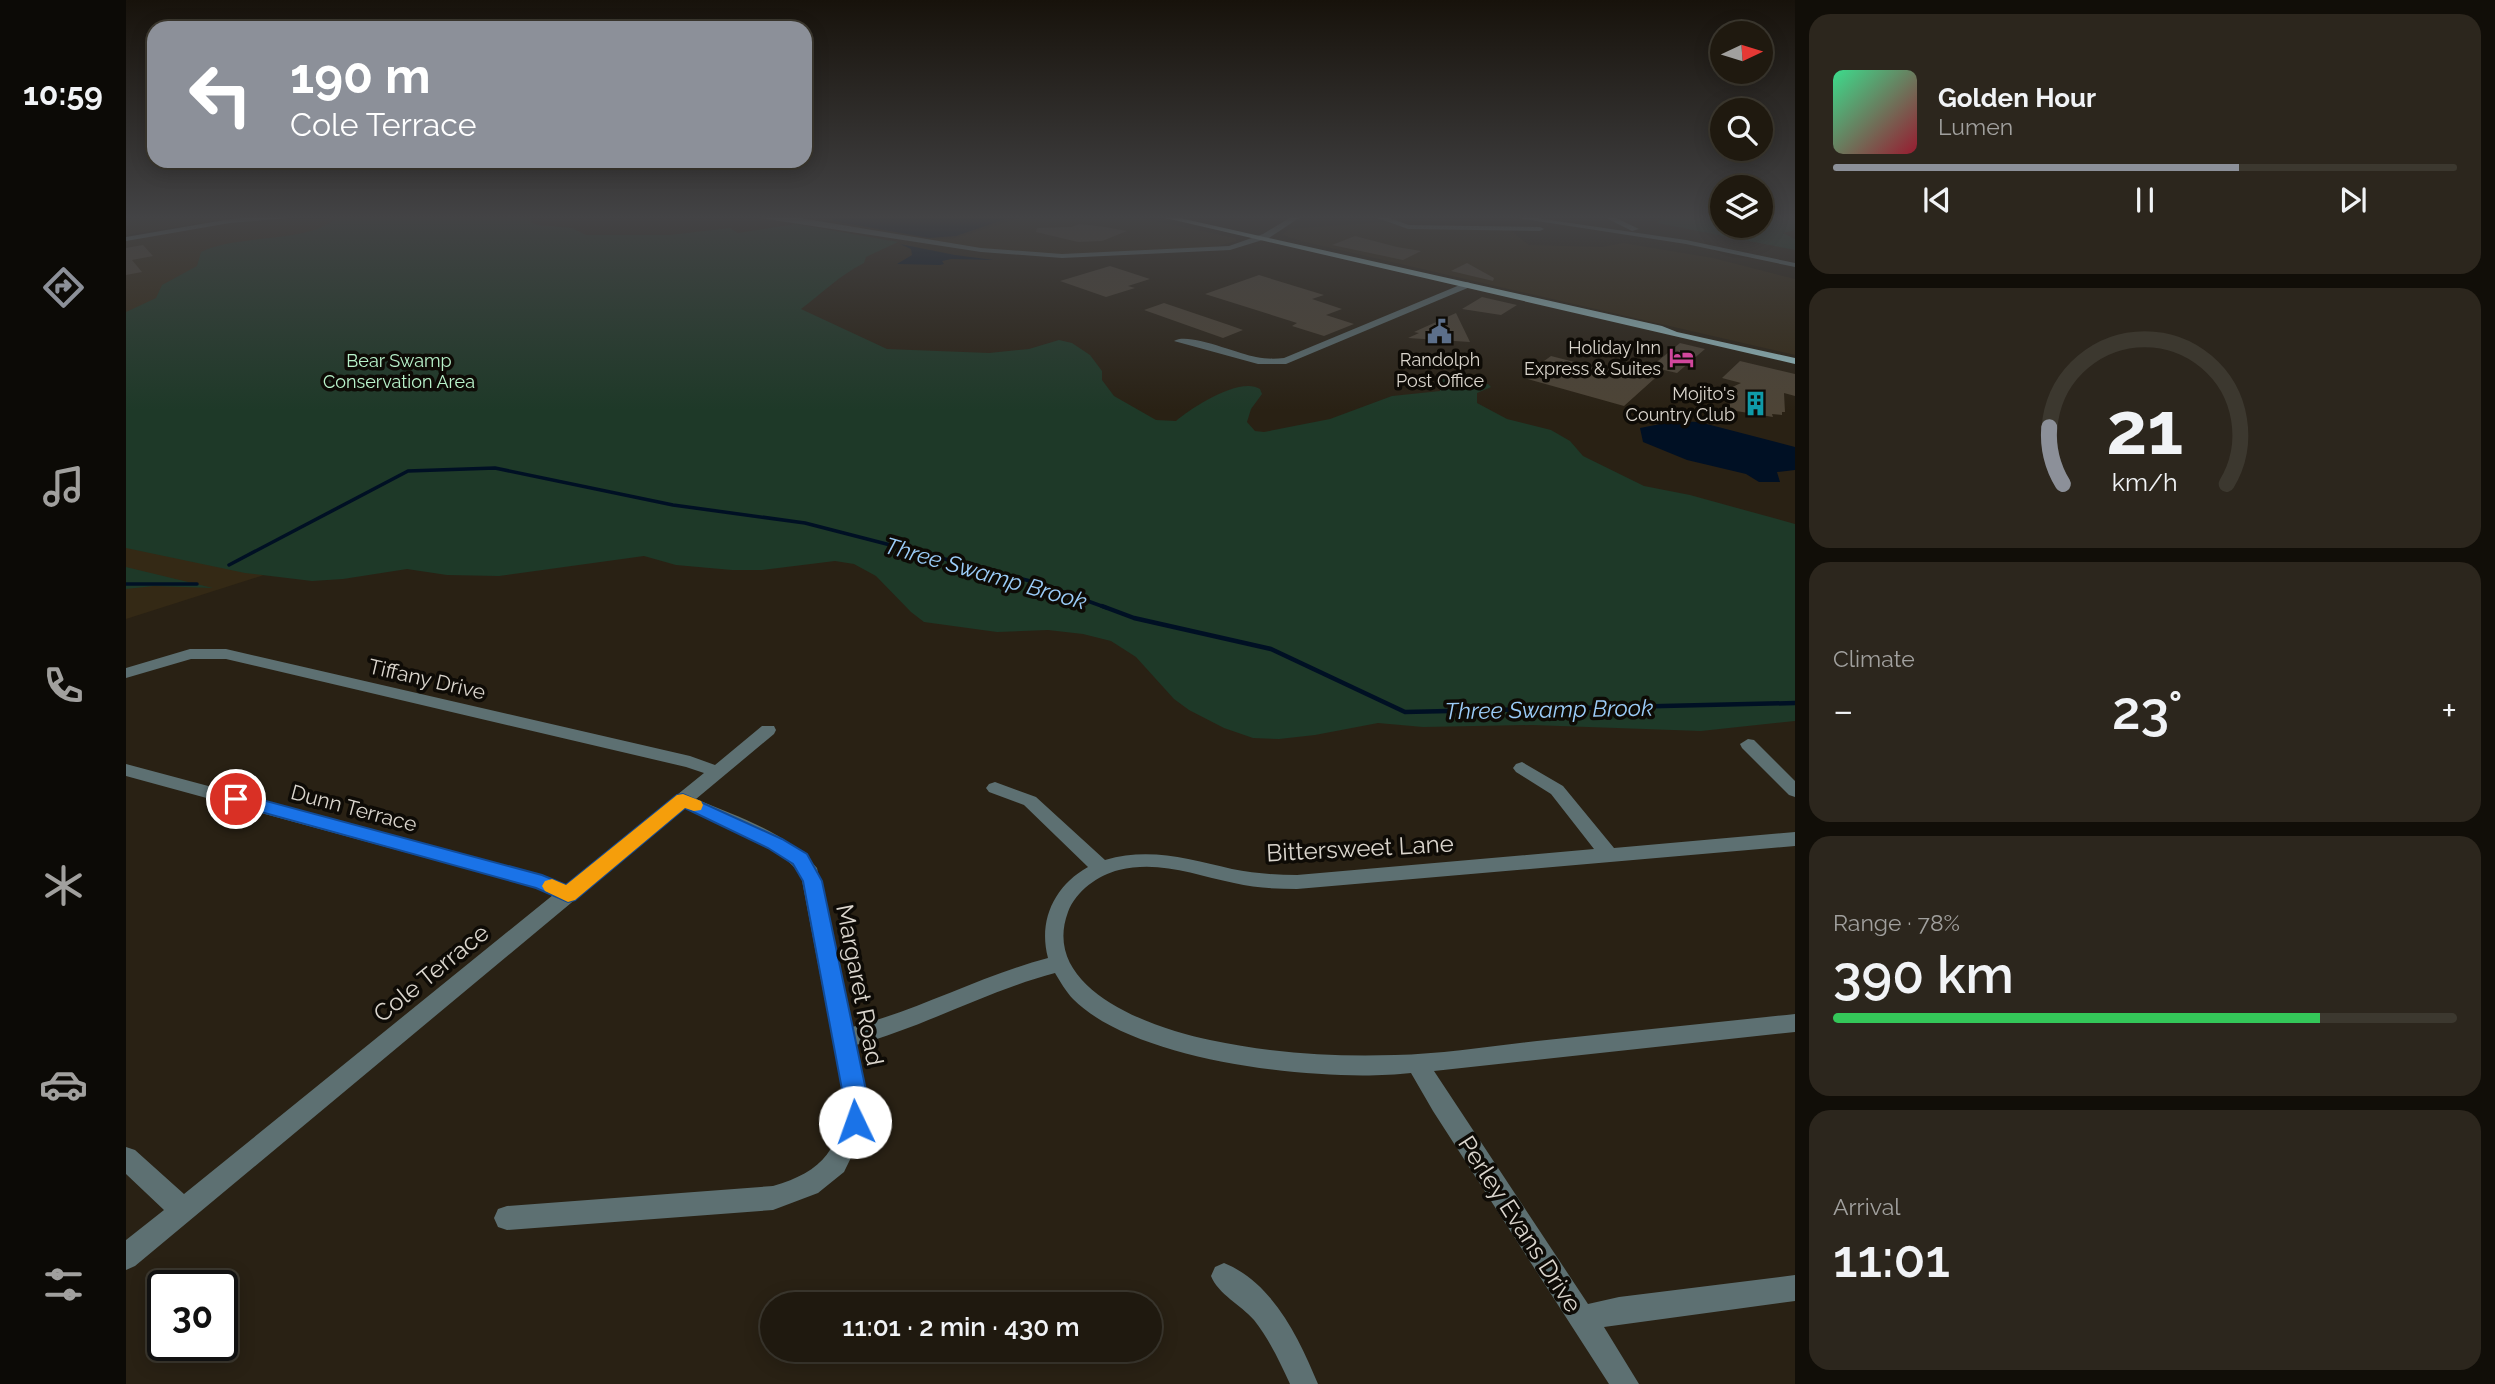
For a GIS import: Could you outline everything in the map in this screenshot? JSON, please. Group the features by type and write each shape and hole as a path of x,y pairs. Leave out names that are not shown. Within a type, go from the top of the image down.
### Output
{"main road":[{"path":"1448,281 1795,361"}],"street":[{"path":"1179,341 1199,344 1251,360 1286,360 1467,285"},
{"name":"Tiffany Drive","path":"126,673 190,654 226,654 690,762 717,772"},
{"name":"Cole Terrace","path":"126,1257 768,730"},
{"path":"1748,744 1795,791"},
{"path":"1522,768 1557,790 1609,855"},
{"name":"Dunn Terrace","path":"126,770 542,882 568,894"},
{"path":"995,788 1030,801 1101,868"},
{"name":"Margaret Road","path":"507,1218 758,1200 800,1190 834,1167 852,1136 855,1095 813,881 806,865 775,843 683,800"},
{"name":"Bittersweet Lane","path":"1795,839 1304,882 1258,880 1160,860 1131,860 1101,868 1077,884 1062,903 1056,918 1054,935 1059,963 1075,988 1104,1013 1129,1025 1178,1041 1244,1056 1362,1066 1417,1063 1795,1023"},
{"path":"844,1039 882,1029 1028,972 1059,963"},
{"name":"Perley Evans Drive","path":"1417,1063 1625,1384"},
{"path":"126,1158 183,1210"},
{"path":"1224,1276 1251,1295 1270,1317 1304,1384"},
{"path":"1583,1319 1619,1310 1795,1287"}],"shaded area":[{"path":"126,281 238,281 126,338"},
{"path":"1472,281 1795,281 1795,355"},
{"path":"126,544 267,574 126,619"}],"green space":[{"name":"Bear Swamp Conservation Area","path":"170,281 837,281 801,309 887,349 989,353 1029,349 1059,340 1072,343 1090,355 1102,371 1102,380 1114,396 1156,420 1176,421 1204,402 1229,390 1251,386 1260,389 1262,394 1251,409 1247,422 1255,431 1264,432 1330,419 1392,396 1440,391 1440,378 1443,377 1488,384 1491,387 1477,393 1477,403 1507,419 1551,430 1570,441 1583,456 1644,486 1690,495 1795,524 1795,721 1701,731 1532,725 1423,727 1378,723 1315,735 1279,739 1253,738 1224,728 1189,710 1174,699 1136,657 1111,641 1048,630 997,632 924,622 876,576 854,564 835,561 762,570 732,570 676,565 644,556 499,576 447,575 407,569 312,581 245,573 126,548 126,312 156,298 162,285"},
{"path":"126,567 213,588 154,586 126,589"}],"water":[{"path":"1675,421 1699,422 1795,447 1795,470 1777,472 1780,482 1759,482 1746,474 1687,460 1643,442 1640,428"}],"building":[{"path":"1060,281 1145,281 1128,286 1135,288 1106,297"},
{"path":"1243,281 1277,281 1324,295 1312,299 1342,309 1326,315 1354,324 1324,336 1292,326 1297,323 1205,294"},
{"path":"1482,297 1517,305 1501,315 1462,309"},
{"path":"1164,303 1243,330 1223,338 1144,310"},
{"name":"Randolph Post Office","path":"1456,313 1470,342 1408,338 1419,333 1414,332"},
{"path":"1680,343 1705,349 1677,373 1664,370 1624,406 1524,378 1524,367 1533,369 1551,356 1637,378"},
{"path":"1740,361 1795,374 1795,396 1784,393 1785,412 1782,412 1782,415 1772,414 1773,417 1730,410 1730,400 1715,395 1741,383 1722,378"}],"waterway":[{"name":"Three Swamp Brook","path":"229,565 408,471 495,468 673,505 805,523 1038,583 1107,608"},
{"name":"Three Swamp Brook","path":"126,584 197,584"},
{"name":"Three Swamp Brook","path":"1102,606 1134,618 1271,649 1405,712 1795,703"}],"slow traffic":[{"path":"552,886 568,894 683,800 694,805"}],"place":[{"name":"Randolph Post Office","path":"1440,332"},
{"name":"Holiday Inn Express & Suites","path":"1681,357"},
{"name":"Mojito's Country Club","path":"1755,403"}],"route":[{"path":"236,799 542,882 568,894 683,800 775,843 806,865 813,881 855,1095 855,1122"}]}
